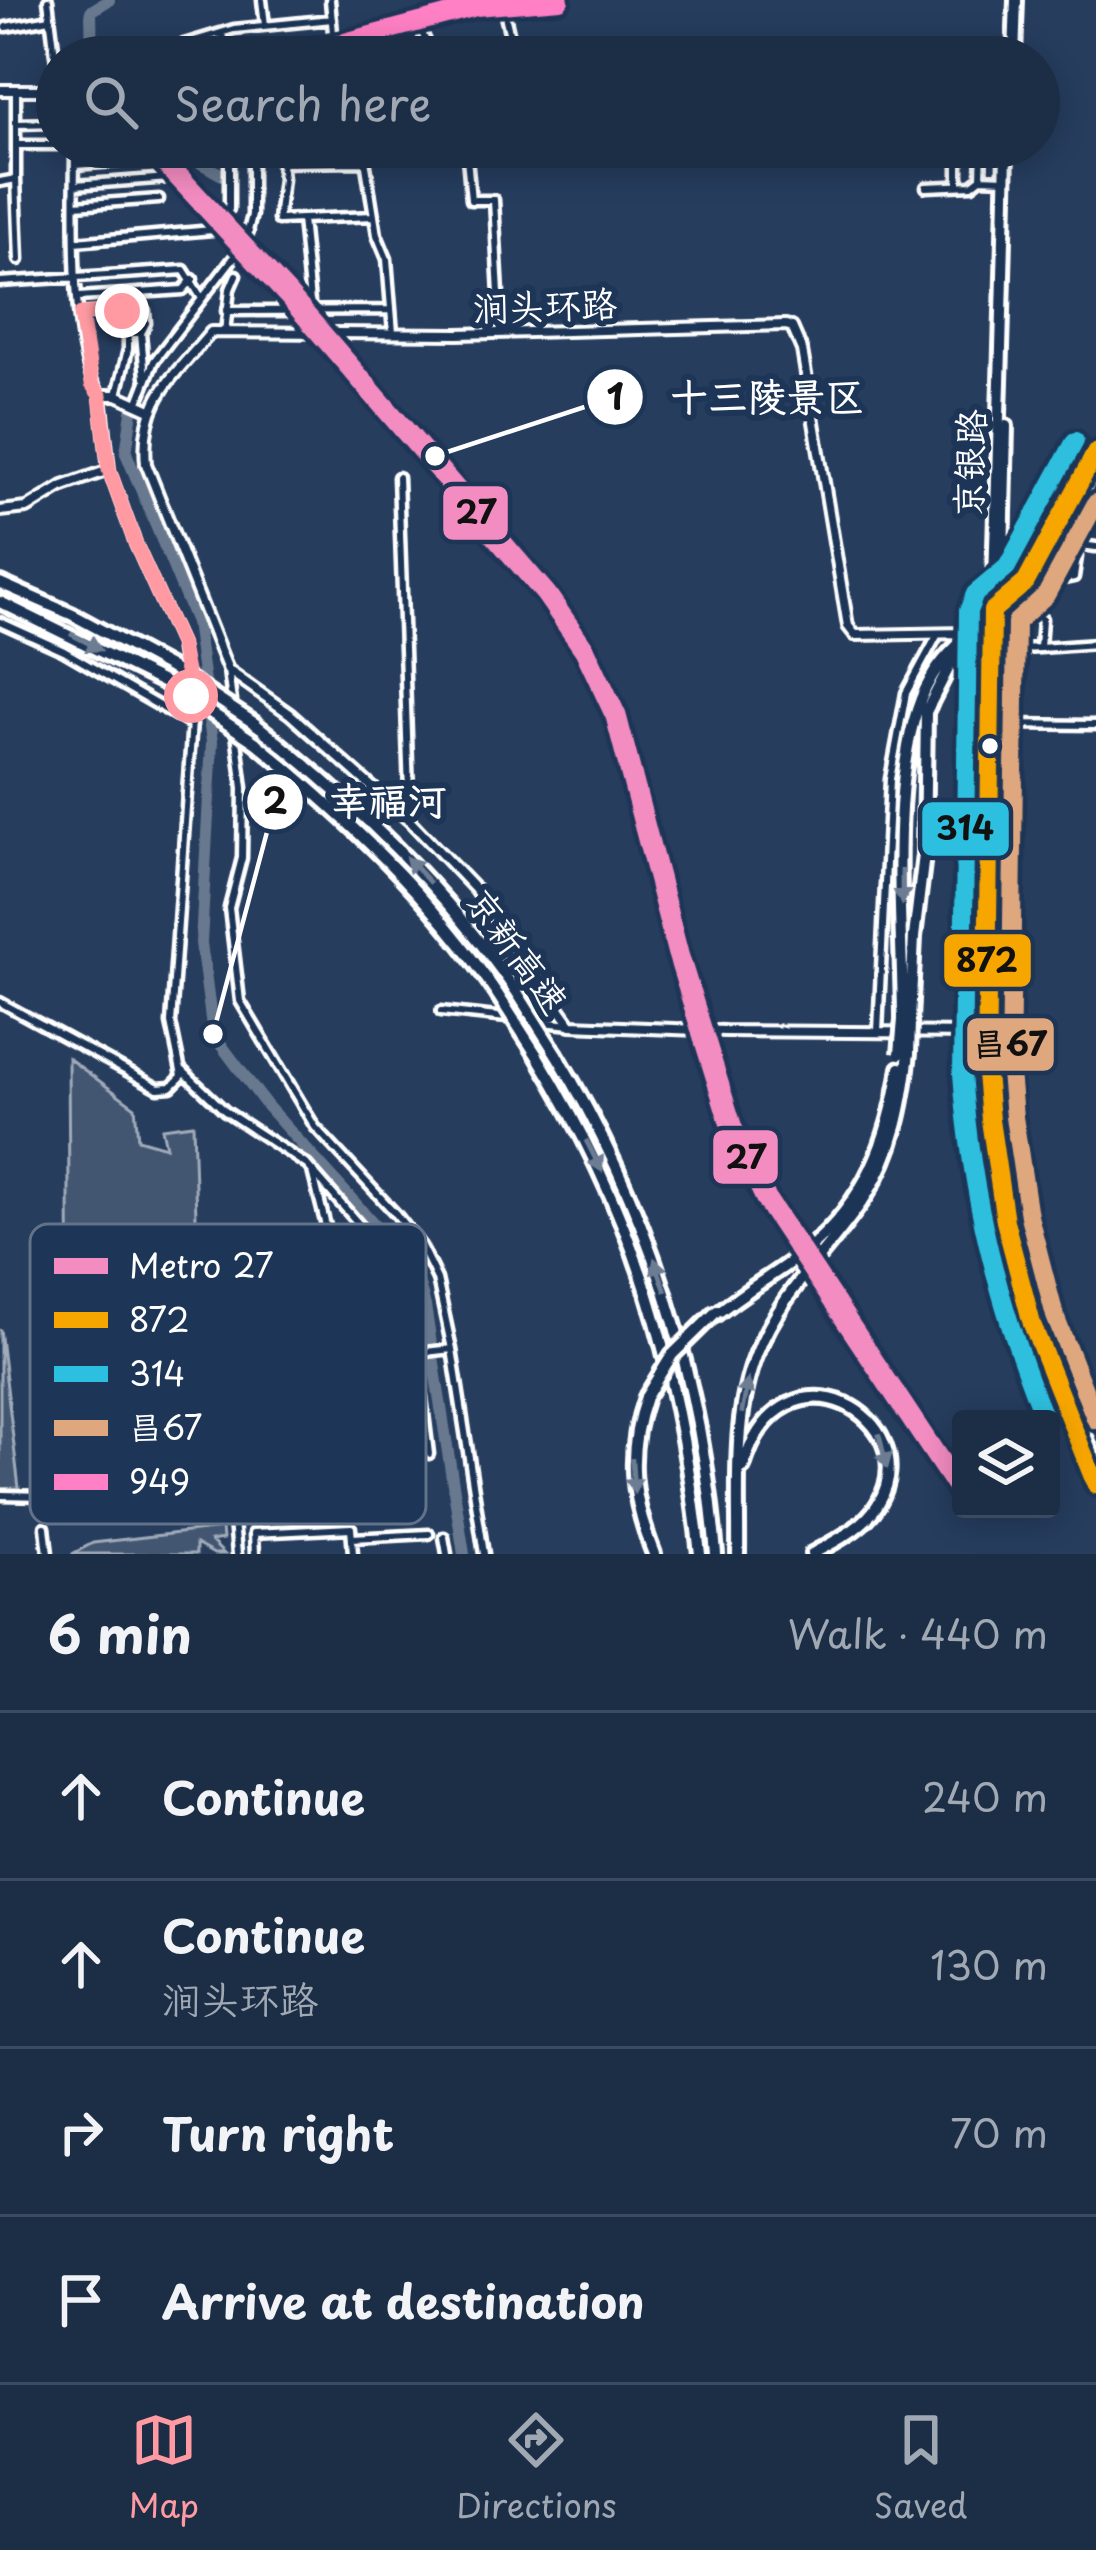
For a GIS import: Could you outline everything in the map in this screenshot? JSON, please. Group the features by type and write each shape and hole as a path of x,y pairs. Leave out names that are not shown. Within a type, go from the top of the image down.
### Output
{"highway":[{"path":"1011,36 1012,0"},
{"name":"京银路","path":"1006,310 1007,168"},
{"name":"京银路","path":"1009,168 996,615 990,1120 1005,1221 1032,1324 1096,1485"},
{"name":"京新高速","path":"0,583 73,615 169,667 254,723 346,799 410,861 518,994 604,1139 664,1286 696,1408 716,1554"},
{"name":"京新高速","path":"0,602 171,686 255,742 399,871 440,916 536,1054 614,1196 641,1270 681,1412 700,1554"},
{"path":"907,1020 905,770 925,689 970,633 996,615"},
{"path":"738,1554 742,1408 757,1352 787,1296 846,1224 881,1169 900,1120 924,855 926,712 949,667 996,615"},
{"name":"京银路","path":"996,615 990,1034 998,1119 1013,1219 1040,1322 1096,1463"},
{"path":"654,1554 638,1511 632,1468 635,1432 646,1397 672,1355 717,1311 802,1250 839,1214 872,1161 892,1114 904,1053"},
{"path":"646,1397 678,1349 700,1328 807,1250 842,1216 878,1159 893,1115 904,1053"},
{"path":"739,1506 750,1444 771,1413 813,1398 837,1401 862,1412 878,1432 886,1454 884,1490 864,1520 812,1554"}],"main road":[{"path":"996,615 1026,582 1096,456"},
{"path":"996,615 1020,609 1096,456"}],"street":[{"path":"48,0 53,36"},
{"path":"262,0 265,25"},
{"path":"330,0 335,36"},
{"path":"366,36 487,3 560,0"},
{"path":"502,3 509,36"},
{"path":"6,27 51,19"},
{"path":"211,36 332,19"},
{"path":"417,22 424,36"},
{"path":"0,90 36,90"},
{"path":"16,90 19,260"},
{"path":"17,124 36,124"},
{"path":"17,145 36,145"},
{"path":"0,1002 158,1088 178,1083 182,1070 171,1023 192,725 188,675 180,643 109,470 100,395 92,384 79,297 75,168"},
{"path":"229,209 230,168"},
{"path":"137,402 154,361 245,243 251,168"},
{"path":"282,168 278,220 374,216"},
{"path":"365,168 387,259 392,333"},
{"path":"468,168 471,200 494,200 501,332"},
{"path":"958,168 958,186"},
{"path":"981,168 981,178"},
{"path":"75,185 169,178"},
{"path":"926,187 1006,178"},
{"path":"0,182 16,179"},
{"path":"75,205 159,199"},
{"path":"302,219 313,333"},
{"path":"75,242 224,229 249,232"},
{"path":"0,282 184,270 201,297"},
{"path":"236,275 225,332 212,332 148,409 143,435 146,464 228,670 243,788 242,858 229,908 240,1001 315,1127 401,1224"},
{"path":"79,297 183,290 193,279"},
{"path":"226,311 391,310"},
{"path":"81,314 122,311"},
{"path":"145,311 141,332 146,381"},
{"name":"涧头环路","path":"225,332 792,327 802,350 848,626 855,635 970,633"},
{"path":"117,395 128,333 141,332"},
{"path":"100,395 117,395 148,409"},
{"path":"0,511 27,508 63,486 109,470"},
{"path":"398,477 410,821"},
{"path":"1055,539 1063,545 1096,547"},
{"path":"1040,648 1042,619 1020,609 1060,580 1073,578 1077,557"},
{"path":"0,622 64,651 192,725"},
{"path":"878,1031 890,779 906,692 938,634"},
{"path":"999,650 1096,644"},
{"path":"228,670 290,714 410,821 475,889 571,1024"},
{"path":"998,724 1096,725"},
{"path":"440,1011 571,1024 990,1034"},
{"path":"182,1070 225,1111 287,1149 359,1224"},
{"path":"312,1171 325,1224"},
{"path":"426,1256 437,1279 452,1348 484,1554"},
{"path":"426,1351 452,1348"},
{"path":"426,1423 429,1454"},
{"path":"0,1495 30,1496"},
{"path":"234,1524 237,1554"},
{"path":"45,1527 48,1554"},
{"path":"255,1554 254,1533 351,1528 353,1554"},
{"path":"352,1538 429,1534"},
{"path":"444,1537 447,1554"}],"shaded area":[{"path":"68,1058 135,1107 138,1139 166,1147 162,1128 193,1124 196,1224 69,1224"},
{"path":"0,1329 19,1488 0,1489"},
{"path":"222,1528 223,1539 211,1541 224,1554 196,1544 196,1554 72,1554 93,1543"}],"waterway":[{"path":"92,36 91,11 109,0"},
{"path":"210,168 222,175"},
{"path":"132,411 126,453 196,622 212,742 201,943 213,1034 267,1106 374,1224"},
{"path":"426,1312 464,1554"}],"metro line":[{"name":"27","path":"170,168 288,295 546,594 585,650 616,716 678,954 732,1128 767,1201 952,1479"}],"transit line":[{"name":"949","path":"367,36 476,7 560,0"},
{"name":"314","path":"1041,1410 989,1249 966,1119 962,1073 968,611 975,594 1007,567 1075,441"},
{"name":"872","path":"1096,452 1026,582 992,611 986,1073 1005,1221 1032,1324 1096,1485"},
{"name":"昌67","path":"1096,503 1046,595 1016,622 1010,1072 1029,1216 1055,1316 1096,1420"}],"place":[{"name":"十三陵景区","path":"435,456"},
{"name":"幸福河","path":"213,1034"}],"route":[{"path":"122,311 81,314 83,341 92,384 100,395 109,470 180,643 191,696"}]}
